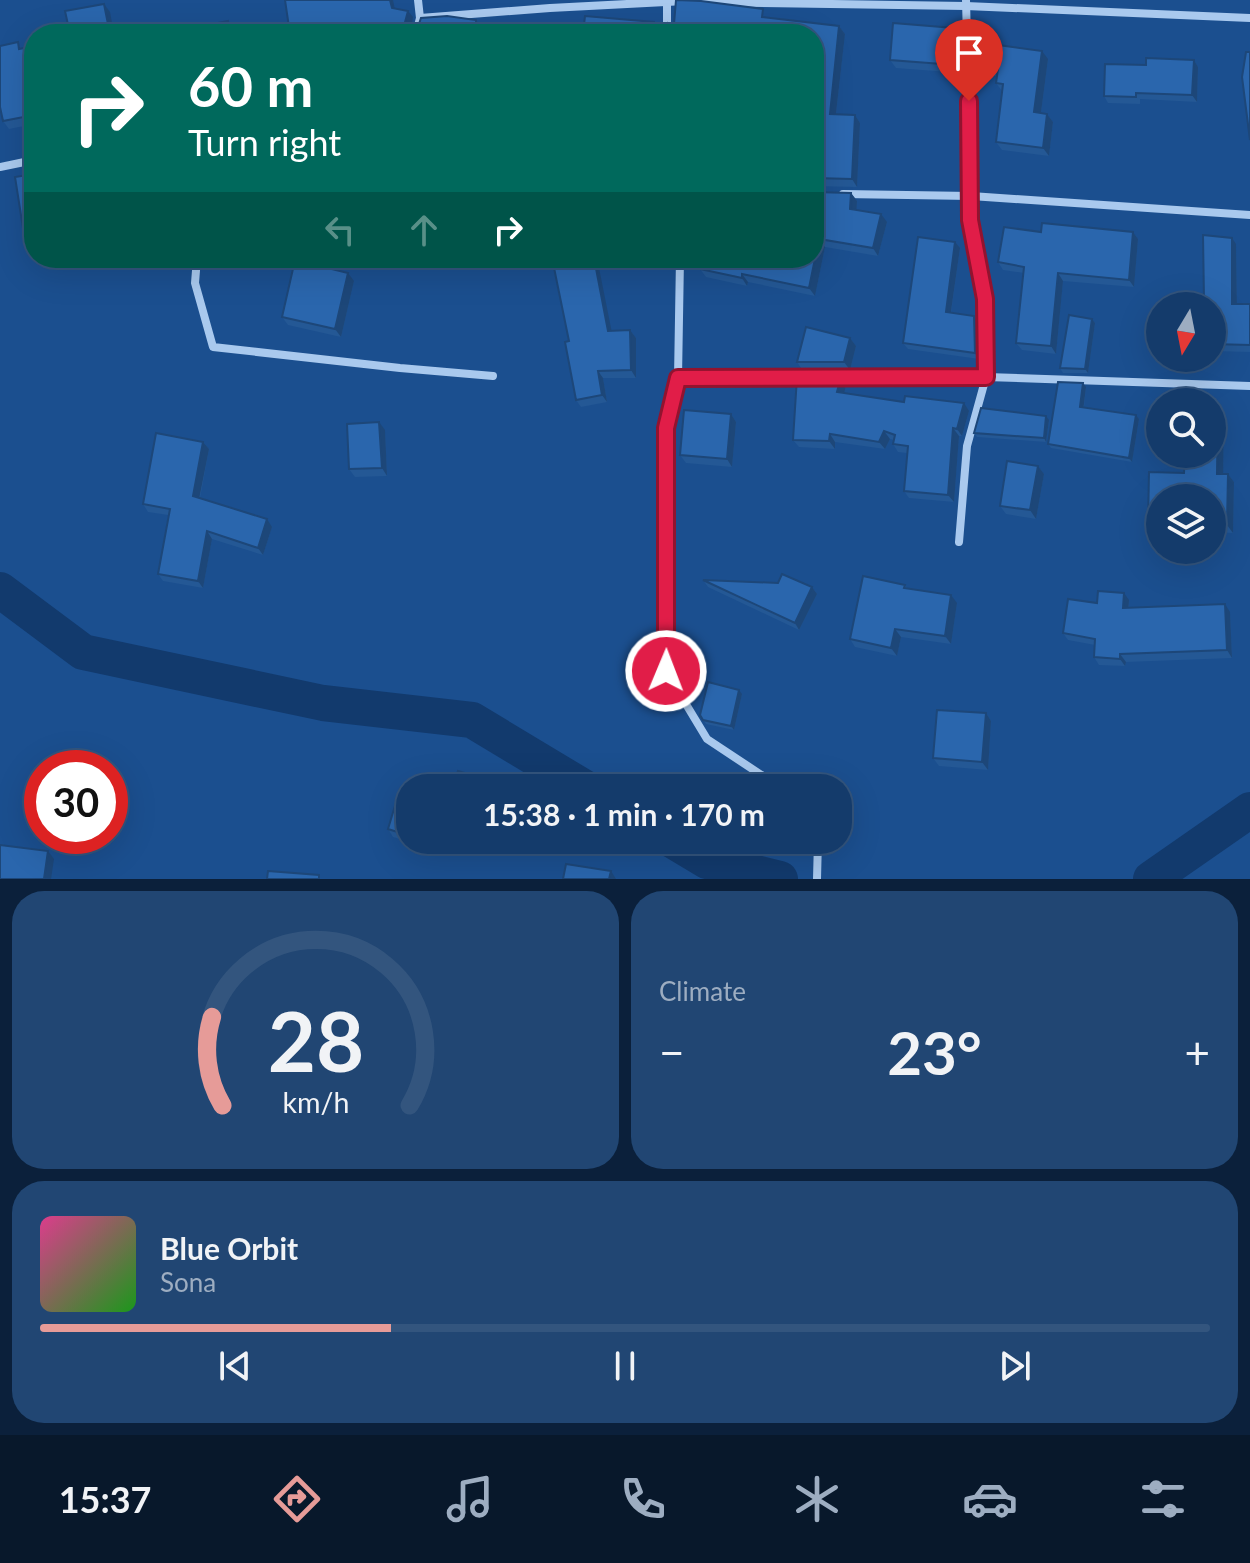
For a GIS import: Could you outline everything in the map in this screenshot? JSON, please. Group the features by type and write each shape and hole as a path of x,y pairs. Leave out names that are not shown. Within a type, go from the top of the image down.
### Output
{"street":[{"path":"418,0 418,24"},
{"path":"420,18 667,1 966,3 1250,18"},
{"path":"667,1 667,24"},
{"path":"959,542 967,446 986,377 985,299 970,220 966,3"},
{"path":"0,167 24,162"},
{"path":"830,193 971,196 1250,215"},
{"path":"196,268 195,283 213,347 493,376"},
{"path":"680,268 678,378 666,428 666,671 707,739 760,774"},
{"path":"678,378 986,377 1250,386"},
{"path":"817,879 818,854"}],"building":[{"path":"285,0 390,0 392,8 408,11 405,24 289,24"},
{"path":"676,0 763,9 762,17 822,24 674,24"},
{"path":"104,4 108,24 68,24 65,11"},
{"path":"447,16 476,20 476,24 419,24 421,18"},
{"path":"585,16 654,24 584,24"},
{"path":"893,23 954,28 955,65 890,60"},
{"path":"824,24 839,26 830,114 855,115 852,179 824,178"},
{"path":"969,41 1042,51 1034,112 1047,114 1043,148 996,142 1003,84 996,83 998,69 969,66"},
{"path":"18,42 19,49 24,48 24,117 3,121 0,107 0,46"},
{"path":"1246,52 1250,52 1250,140 1242,77"},
{"path":"1146,58 1194,60 1192,95 1136,93 1136,97 1104,96 1105,64 1146,65"},
{"path":"24,176 23,228 15,177"},
{"path":"824,192 851,193 850,209 881,214 873,248 824,240"},
{"path":"1042,223 1133,232 1129,280 1058,273 1051,346 1016,343 1024,267 998,262 1004,227 1041,232"},
{"path":"1203,235 1232,238 1232,304 1250,304 1250,345 1226,344 1226,292 1204,292"},
{"path":"918,237 955,242 946,312 974,316 975,353 903,343"},
{"path":"293,268 328,268 348,273 335,329 282,317"},
{"path":"554,268 596,268 608,331 630,330 631,370 598,371 602,395 576,400 565,342 569,341"},
{"path":"700,268 813,268 809,288"},
{"path":"1069,315 1092,319 1085,369 1060,368"},
{"path":"806,327 850,338 844,362 797,362"},
{"path":"797,377 841,377 837,392 904,402 905,396 964,403 957,429 953,428 948,495 904,491 908,446 893,444 895,435 884,431 879,442 830,434 829,441 793,440"},
{"path":"1058,382 1083,383 1080,407 1136,415 1129,458 1048,444"},
{"path":"981,408 1046,416 1044,438 974,433"},
{"path":"684,410 731,414 727,459 680,455"},
{"path":"379,422 382,468 349,469 347,424"},
{"path":"156,433 203,442 193,496 267,519 258,548 207,531 198,581 158,574 170,509 143,504"},
{"path":"1007,461 1038,466 1030,510 1000,506"},
{"path":"1184,468 1217,468 1217,474 1228,474 1227,525 1226,484 1149,484 1149,472 1184,473"},
{"path":"782,574 812,587 795,623 703,580 778,583"},
{"path":"863,576 905,585 904,588 951,595 945,636 895,629 891,648 850,639"},
{"path":"1098,591 1124,593 1123,608 1225,604 1227,650 1120,654 1120,659 1094,657 1095,639 1063,633 1068,599 1097,603"},
{"path":"708,682 739,690 731,726 703,720 700,715"},
{"path":"937,710 986,713 982,762 933,758"},
{"path":"396,802 396,832 388,829"},
{"path":"0,845 24,848 24,854 48,854 44,879 0,879"},
{"path":"566,864 611,871 609,879 563,879"},
{"path":"268,871 319,875 319,879 267,879"}],"waterway":[{"path":"0,590 83,652 323,703 472,720 562,774"},
{"path":"1151,879 1250,810"},
{"path":"695,854 707,861 780,879"}],"route":[{"path":"666,671 666,428 678,378 986,377 985,299 970,220 969,101"}]}
